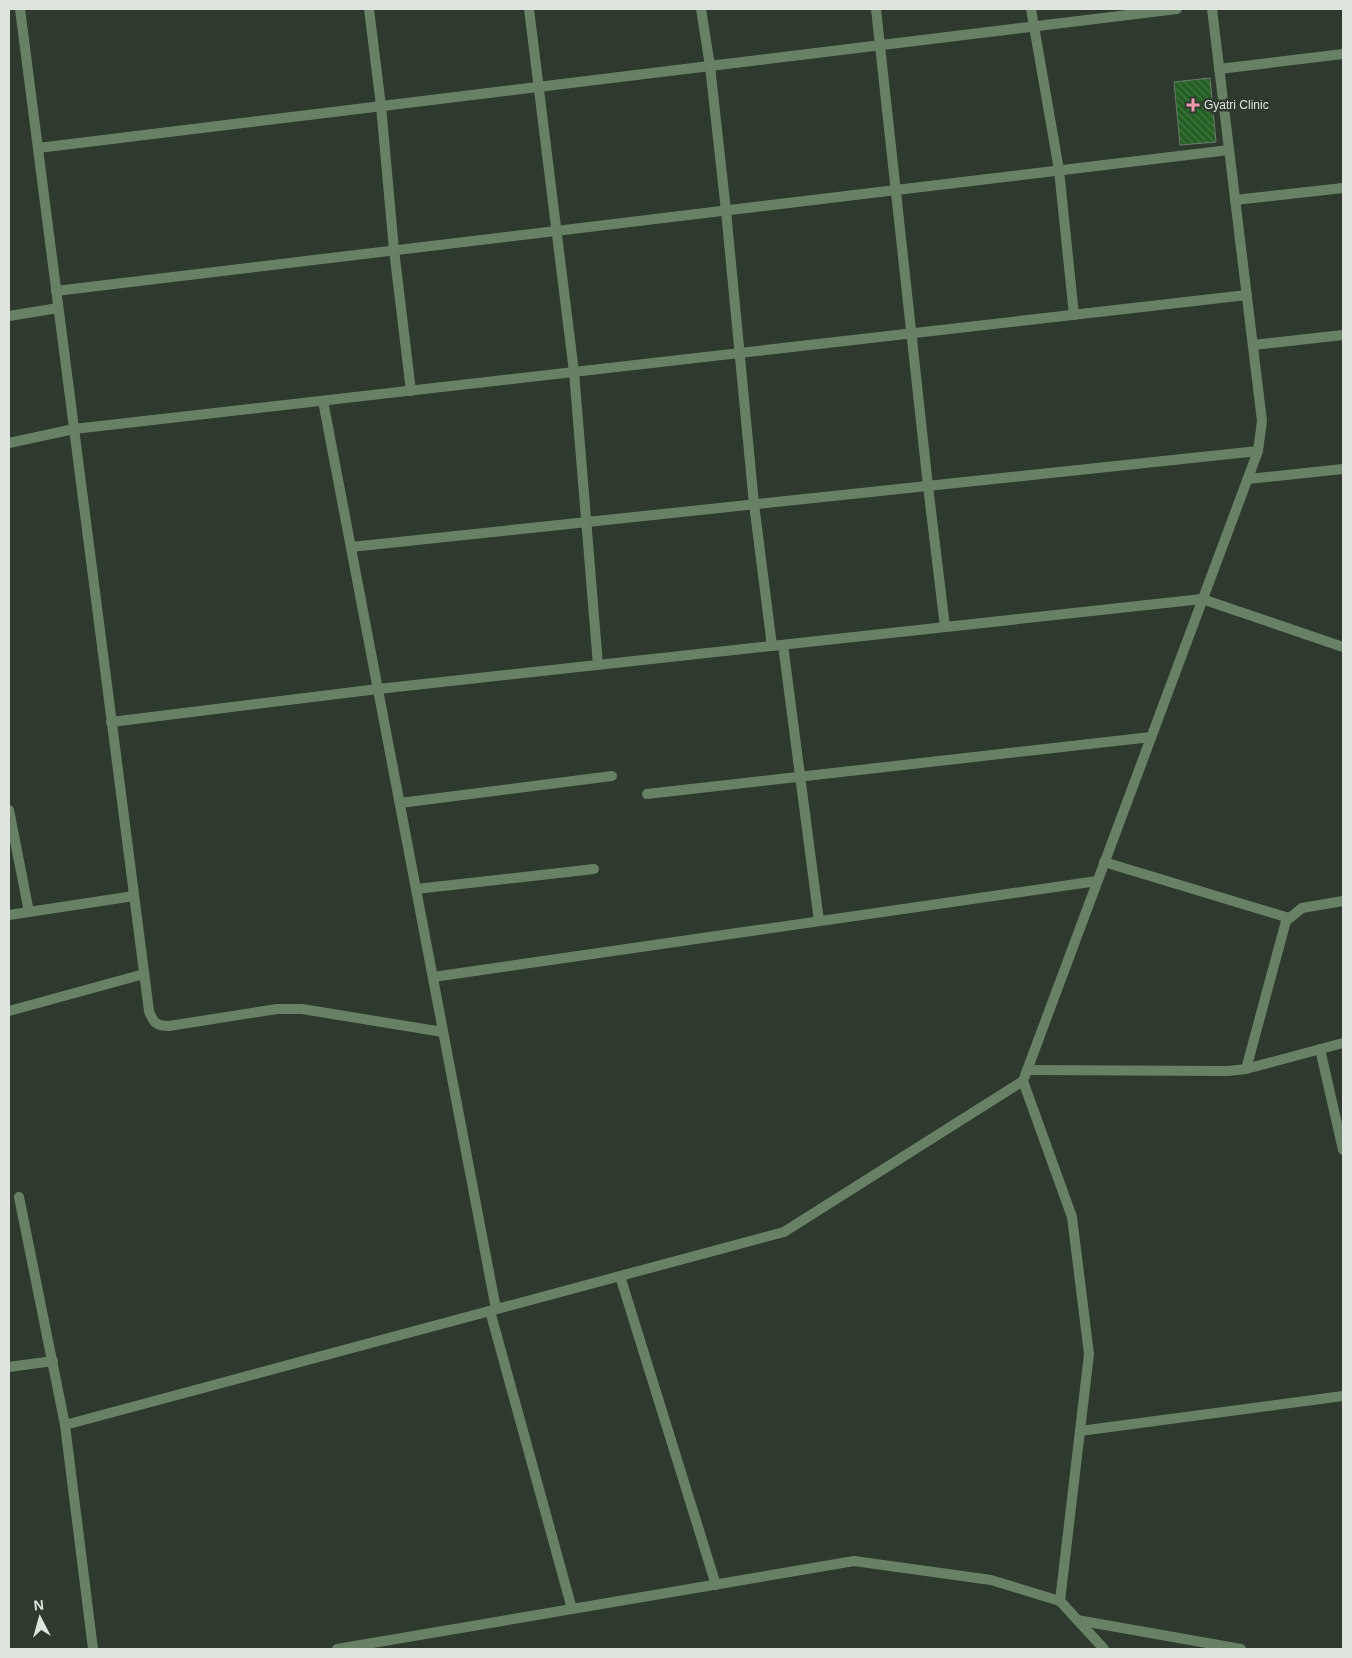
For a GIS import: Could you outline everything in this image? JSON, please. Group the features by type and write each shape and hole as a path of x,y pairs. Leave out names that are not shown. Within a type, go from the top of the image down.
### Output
{"street":[{"path":"20,9 148,1011 153,1021 159,1026 277,1009 302,1009 444,1032"},
{"path":"369,9 411,391"},
{"path":"529,9 574,372 598,665"},
{"path":"702,9 726,211 754,504 772,646"},
{"path":"876,9 945,627"},
{"path":"1031,9 1059,170 1074,315"},
{"path":"38,148 1177,9"},
{"path":"66,1425 784,1232 1023,1081 1258,451 1262,422 1254,345 1212,9"},
{"path":"1219,69 1343,54"},
{"path":"56,291 1229,150"},
{"path":"1235,200 1343,188"},
{"path":"9,443 74,430 1247,295"},
{"path":"9,316 58,308"},
{"path":"1254,345 1343,335"},
{"path":"323,401 444,1032 493,1310 572,1610"},
{"path":"351,547 1258,451"},
{"path":"1248,479 1343,469"},
{"path":"111,722 378,689 1202,599 1343,647"},
{"path":"783,645 819,921"},
{"path":"646,794 1151,737"},
{"path":"400,803 612,776"},
{"path":"9,810 30,912"},
{"path":"1104,862 1289,918"},
{"path":"416,889 594,869"},
{"path":"433,977 1097,881"},
{"path":"9,915 134,896"},
{"path":"1246,1069 1283,929 1289,918 1302,908 1343,902"},
{"path":"9,1011 144,974"},
{"path":"1027,1070 1228,1071 1246,1069 1343,1043"},
{"path":"1320,1049 1343,1150"},
{"path":"1023,1081 1072,1216 1089,1354 1060,1601"},
{"path":"19,1197 66,1425 93,1649"},
{"path":"620,1276 716,1585"},
{"path":"9,1367 52,1361"},
{"path":"1080,1432 1343,1396"},
{"path":"337,1649 854,1561 992,1580 1060,1601 1104,1649"},
{"path":"1077,1620 1242,1649"}],"building":[{"path":"1210,78 1216,142 1180,145 1174,82"}],"place":[{"name":"Gyatri Clinic","path":"1193,105"}]}
